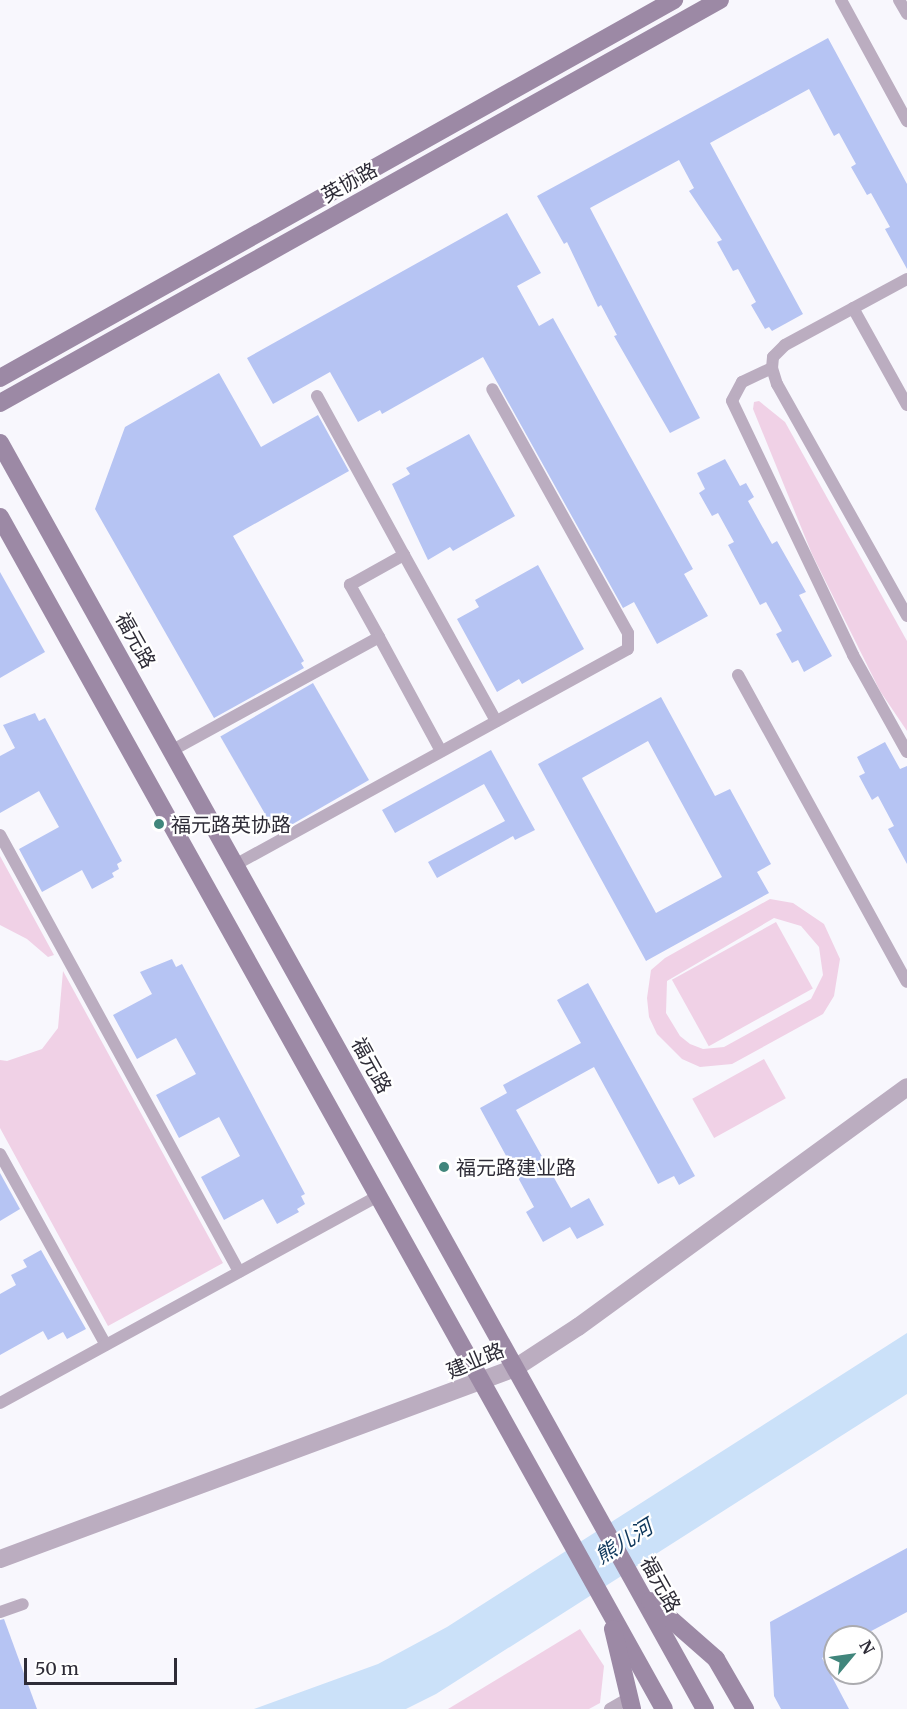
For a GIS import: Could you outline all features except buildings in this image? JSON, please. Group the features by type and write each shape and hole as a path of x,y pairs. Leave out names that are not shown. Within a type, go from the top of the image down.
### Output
{"main road":[{"name":"英协路","path":"0,378 674,0"},
{"name":"英协路","path":"0,403 720,0"},
{"name":"福元路","path":"0,443 705,1709"},
{"path":"0,517 664,1709"},
{"path":"637,1586 716,1659 744,1709"},
{"path":"604,1601 630,1704"}],"street":[{"name":"建业路","path":"0,1559 483,1383 516,1368 578,1327 907,1087"}],"lane":[{"path":"841,0 907,121"},
{"path":"899,0 907,14"},
{"path":"907,279 785,345 773,357 772,368 777,384 907,616"},
{"path":"853,308 907,405"},
{"path":"772,368 742,381 732,401 853,655 907,752"},
{"path":"235,865 628,649 628,633 492,388"},
{"path":"317,396 496,721"},
{"path":"404,555 350,585 441,751"},
{"path":"171,751 378,637"},
{"path":"738,675 907,982"},
{"path":"0,836 239,1272"},
{"path":"0,1154 106,1345"},
{"path":"0,1403 378,1196"},
{"path":"0,1612 23,1604"},
{"path":"610,1709 630,1704"}],"shaded area":[{"path":"759,401 785,422 907,641 907,731 880,691 812,554 753,409 754,402"},
{"path":"0,856 54,955 48,957 27,939 0,925"},
{"path":"770,899 793,903 824,924 840,959 834,996 823,1014 732,1064 700,1067 682,1059 657,1034 649,1017 647,998 651,970 665,958","holes":["774,918 801,926 819,947 823,975 811,999 724,1047 703,1049 690,1044 680,1036 666,1013 667,981"]},
{"path":"776,922 813,988 709,1046 672,980"},
{"path":"63,971 223,1263 108,1326 0,1128 0,1060 7,1061 42,1049 58,1028"},
{"path":"764,1059 786,1098 714,1138 692,1099"},
{"path":"580,1629 604,1666 600,1703 589,1709 448,1709"}],"water":[{"name":"熊儿河","path":"907,1333 907,1394 436,1694 406,1709 254,1709 378,1664 447,1627"}],"place":[{"name":"福元路英协路","path":"159,824"},
{"name":"福元路建业路","path":"444,1167"}]}
